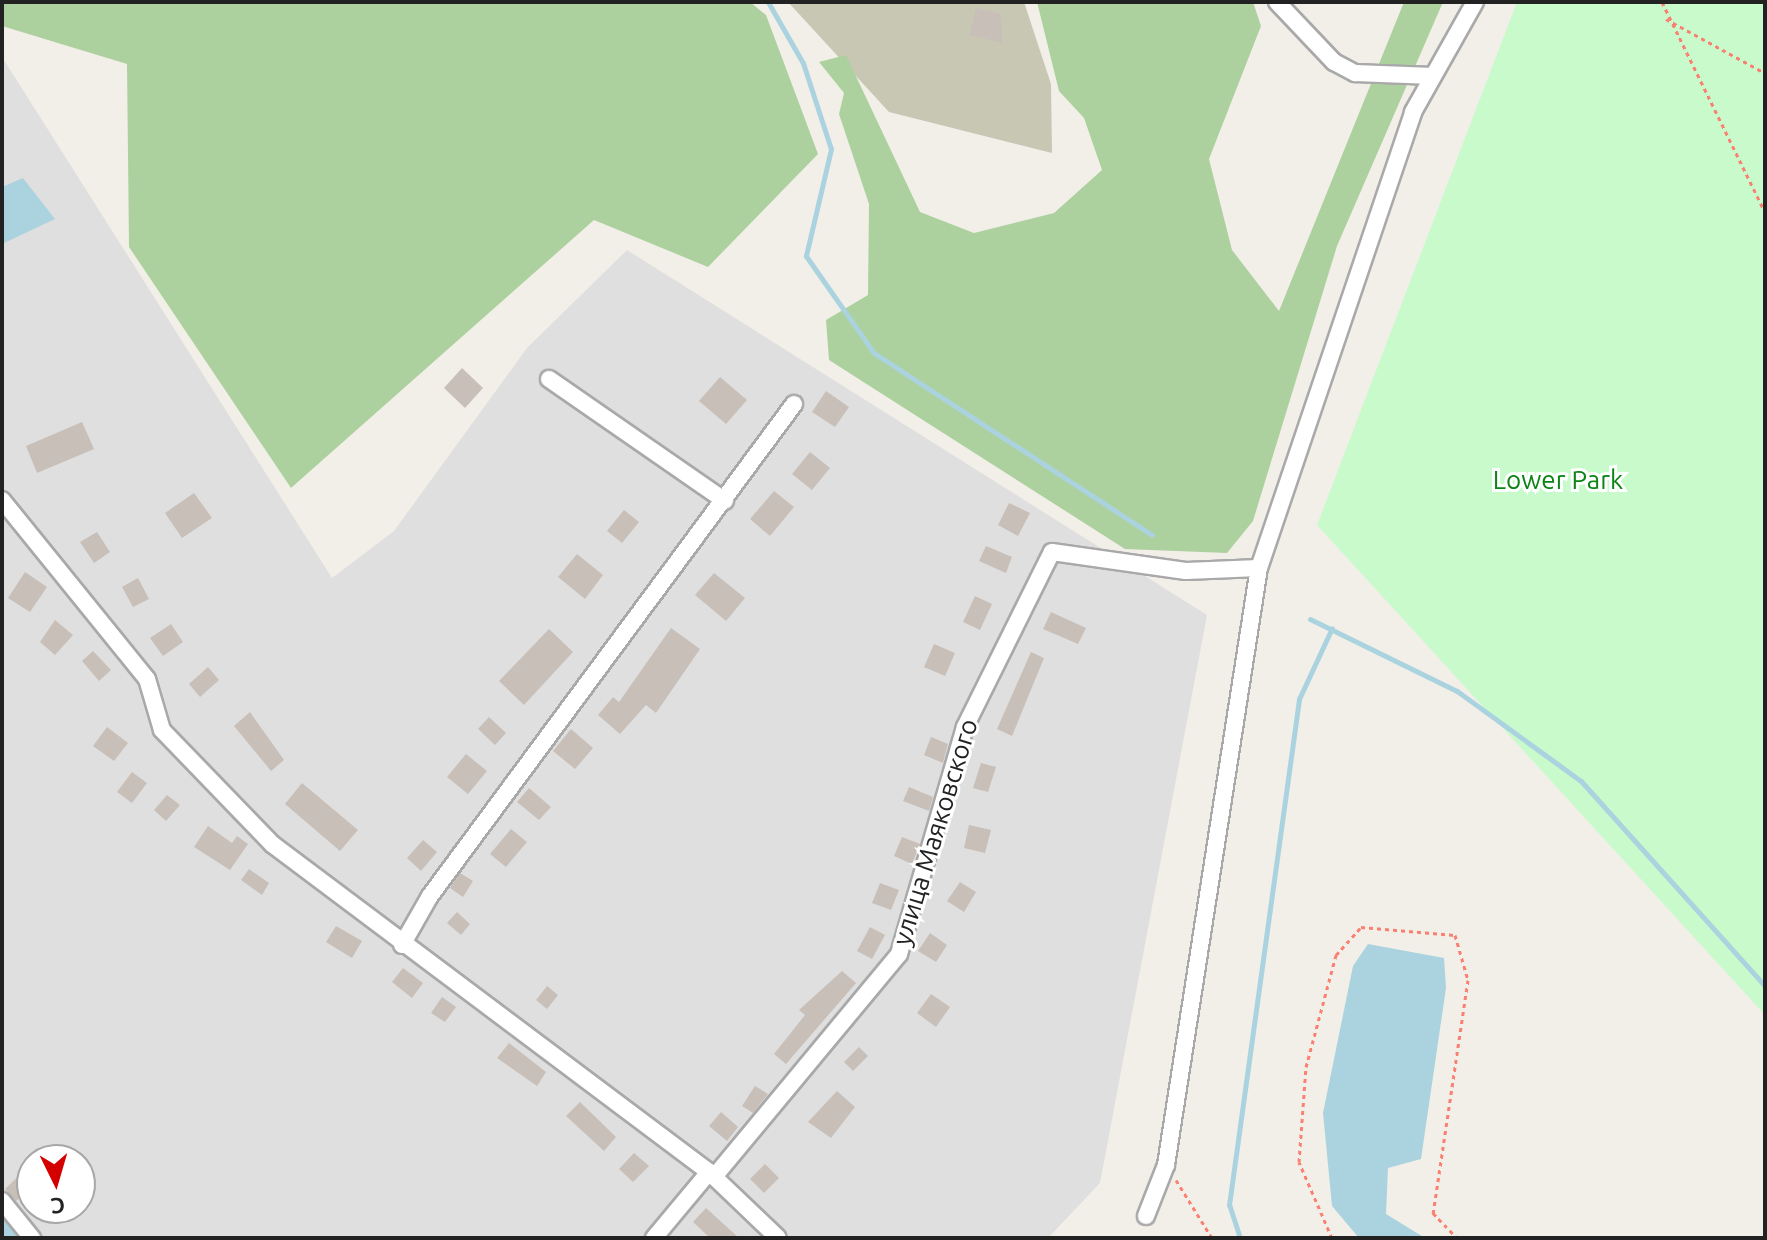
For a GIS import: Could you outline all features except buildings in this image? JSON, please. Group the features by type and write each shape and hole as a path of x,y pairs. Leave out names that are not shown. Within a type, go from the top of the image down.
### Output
{"street":[{"path":"1277,2 1334,62 1355,73 1433,76"},
{"path":"1146,1216 1166,1165 1259,568 1413,112 1475,2"},
{"path":"549,379 725,501"},
{"path":"402,945 430,896 794,404"},
{"path":"2,500 147,679 162,730 272,844 711,1175 778,1238"},
{"name":"улица Маяковского","path":"654,1238 899,954 965,727 1052,552 1186,571 1259,568"},
{"path":"2,1201 32,1238"}],"path":[{"path":"1662,2 1666,19 1765,212"},
{"path":"1666,19 1765,73"},
{"path":"1332,1238 1299,1162 1306,1067 1336,955 1361,927 1455,935 1468,980 1433,1213 1457,1238"},
{"path":"1166,1165 1212,1238"}],"shaded area":[{"path":"788,2 1024,2 1051,84 1052,153 889,112"},
{"path":"2,57 332,578 394,531 527,348 627,250 1207,615 1100,1183 1048,1238 2,1238"}],"green space":[{"path":"2,2 750,2 766,15 818,154 708,267 594,220 291,488 129,247 127,64 2,26"},
{"path":"1037,2 1253,2 1261,26 1209,159 1232,250 1279,311 1404,2 1443,2 1337,246 1253,521 1227,553 1125,549 829,360 826,320 868,295 869,204 839,114 844,93 819,62 846,55 920,212 974,233 1054,213 1102,170 1084,118 1059,91"},
{"name":"Lower Park","path":"1517,2 1765,2 1765,1015 1317,525"}],"water":[{"path":"23,178 55,219 2,244 2,187"},
{"path":"1368,944 1444,958 1446,988 1421,1159 1388,1168 1386,1214 1425,1238 1359,1238 1332,1206 1323,1113 1353,966"}],"waterway":[{"path":"768,2 803,63 831,149 806,256 874,353 1152,535"},
{"path":"1310,619 1457,691 1581,781 1765,986"},
{"path":"1240,1238 1229,1205 1299,699 1332,628"},
{"path":"2,1219 18,1238"}]}
